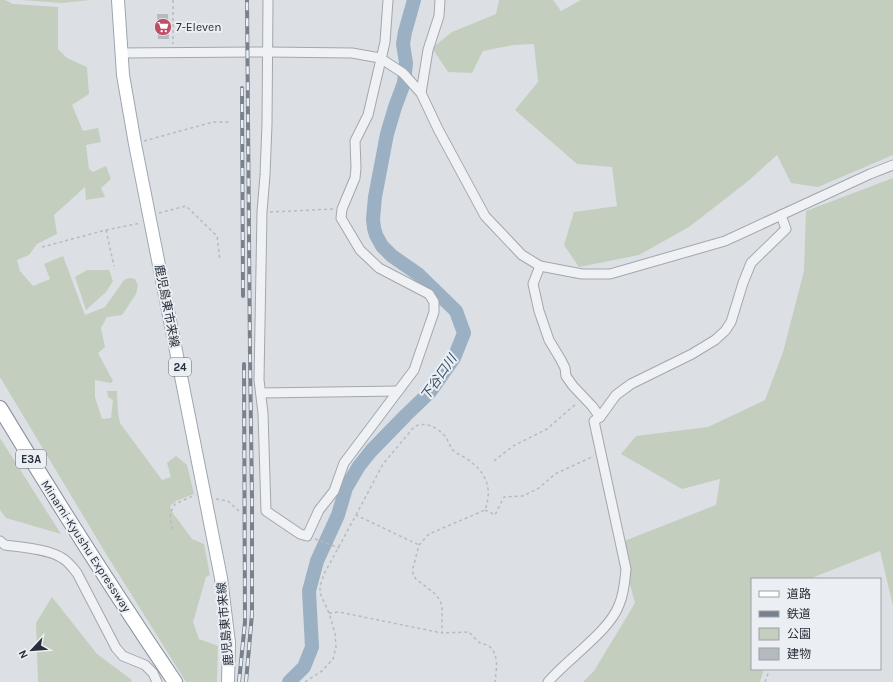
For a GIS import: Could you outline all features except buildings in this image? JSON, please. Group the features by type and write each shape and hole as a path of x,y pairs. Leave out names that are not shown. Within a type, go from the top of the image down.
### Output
{"highway":[{"path":"0,396 33,452 63,511"},
{"name":"Minami-Kyushu Expressway","path":"0,408 63,511 175,682"},
{"path":"0,421 63,511"}],"main road":[{"name":"鹿児島東市来線","path":"118,0 123,75 135,144 221,578 229,642 228,682"}],"street":[{"path":"268,0 259,380 263,414 266,511 300,534 307,536 319,510 334,491 344,463 414,370 434,312 434,302 429,294 379,268 360,250 341,218 342,209 355,178 355,141 368,115 384,42 388,0"},
{"path":"421,92 428,50 439,16 440,0"},
{"path":"121,53 352,52 380,58 403,73 421,92 438,129 485,216 522,255 540,266 582,274 610,274 725,241 870,174 893,165"},
{"path":"548,682 611,620 619,606 623,592 626,569 594,421 600,417 616,395 630,384 692,354 725,332 731,322 743,282 751,263 786,229 781,215"},
{"path":"540,266 533,284 539,311 549,340 565,368 566,376 600,417"},
{"path":"261,393 398,391"},
{"path":"0,541 5,544 51,553 62,557 70,564 77,573 116,648 123,656 145,665 153,673 157,682"}],"path":[{"path":"173,0 173,52"},
{"path":"135,144 207,124 229,122"},
{"path":"42,247 150,218 186,206 217,236 220,261"},
{"path":"262,212 342,209"},
{"path":"106,230 114,266"},
{"path":"494,460 513,446 547,429 584,398"},
{"path":"305,682 322,670 333,659 336,647 335,633 329,613 320,593 320,586 324,574 383,464 414,426 425,423 445,436 452,450 475,466 483,474 488,485 489,494 485,510"},
{"path":"442,633 442,607 440,600 413,575 413,568 419,545 429,534 485,510 495,515 504,497 523,496 539,488 555,474 601,452"},
{"path":"172,529 170,514 175,504 198,494 228,501 240,512"},
{"path":"356,515 419,545"},
{"path":"307,536 339,548"},
{"path":"329,613 339,612 442,633 468,632 479,642 488,645 493,650 496,657 497,666 495,682"},
{"path":"765,682 769,671"}],"green space":[{"path":"0,0 5,0 13,4 58,7 58,49 67,58 87,67 89,94 72,105 83,131 98,128 101,142 86,145 89,169 93,172 106,166 111,179 101,188 105,197 86,200 85,187 54,215 57,234 37,244 29,255 17,260 20,271 33,286 50,279 44,264 63,256 85,315 105,307 124,280 129,278 135,279 138,285 136,294 122,315 107,317 101,328 105,347 98,353 113,381 111,383 95,380 95,397 102,419 111,418 113,400 108,397 107,391 117,391 120,423 162,480 171,477 167,463 176,456 187,465 194,494 176,501 170,506 172,512 192,539 204,544 210,575 206,577 193,622 199,639 218,646 217,682 186,682 108,557 0,377"},
{"path":"22,0 90,0 62,3"},
{"path":"499,0 553,0 561,11 581,0 893,0 893,155 818,187 791,183 777,155 747,182 689,227 639,255 579,267 564,245 574,212 617,206 612,167 577,164 515,110 538,82 534,44 514,45 483,51 472,73 448,72 432,48 452,32 496,14"},
{"path":"893,178 893,606 880,551 812,578 751,578 751,670 764,670 760,682 583,682 594,671 635,603 619,543 716,505 720,479 682,489 621,454 636,436 708,427 765,400 783,352 804,271 806,211"},
{"path":"87,270 109,270 113,281 106,292 86,310 75,277"},
{"path":"0,438 61,534 6,518 0,510"},
{"path":"52,597 97,654 132,680 131,682 38,682 36,623"}],"waterway":[{"name":"下谷口川","path":"289,682 304,667 312,647 309,591 317,561 338,515 346,488 359,466 371,451 430,392 454,358 464,333 456,311 418,274 392,256 382,246 374,228 373,219 375,197 387,134 404,83 406,63 403,44 414,0"}],"railway":[{"path":"246,682 252,614 247,0"},
{"path":"242,88 243,296"},
{"path":"239,682 245,622 244,364"}],"place":[{"name":"7-Eleven","path":"163,27"}]}
